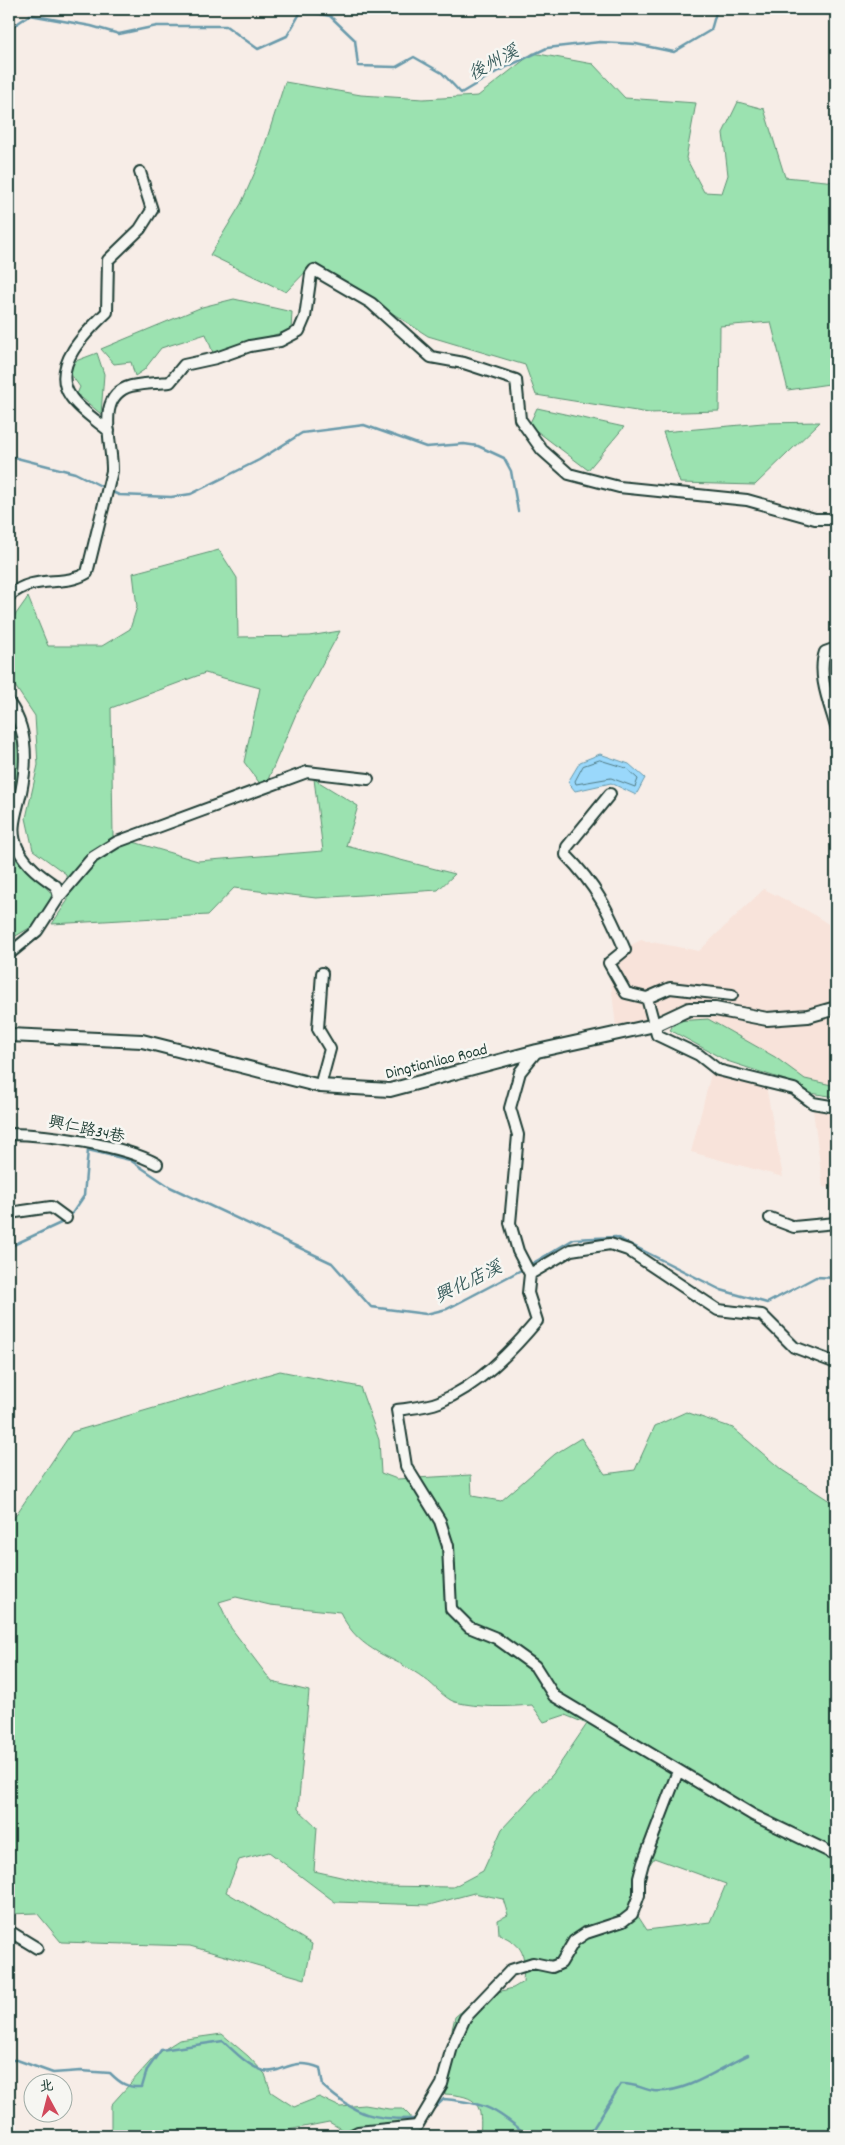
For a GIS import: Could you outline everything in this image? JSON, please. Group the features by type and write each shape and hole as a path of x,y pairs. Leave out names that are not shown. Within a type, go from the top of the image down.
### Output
{"street":[{"path":"109,431 71,398 65,386 65,373 69,359 81,337 107,312 108,260 140,229 152,210 140,172"},
{"path":"9,596 29,583 78,578 87,573 112,471 109,406 118,392 132,386 170,382 184,365 216,358 250,346 280,340 299,331 304,317 311,274 314,270 372,303 432,357 464,363 516,380 520,419 542,450 569,474 619,487 747,500 815,519 836,518"},
{"path":"836,648 825,652 822,660 825,684 836,727"},
{"path":"9,704 21,724 25,764 12,822 17,847 32,870 56,886 59,897"},
{"path":"9,954 36,931 59,897 93,858 117,842 308,772 368,779"},
{"path":"610,794 567,847 566,855 585,874 606,906 625,950 609,964 626,993 647,998 670,988 732,995"},
{"path":"320,1086 330,1049 318,1028 322,973"},
{"path":"647,998 657,1035 699,1055 718,1070 794,1089 813,1103 836,1107"},
{"name":"Dingtianliao Road","path":"9,1035 142,1041 320,1086 390,1090 537,1051 655,1026 689,1009 715,1009 767,1019 808,1016 836,1008"},
{"path":"537,1051 520,1072 510,1108 518,1135 510,1223 518,1251 530,1274 528,1293 537,1321 520,1341 468,1388 437,1403 397,1410 406,1466 440,1521 446,1538 451,1609 469,1626 496,1638 535,1666 554,1696 753,1815 836,1855"},
{"name":"興仁路34巷","path":"9,1134 38,1134 141,1155 157,1164"},
{"path":"9,1213 51,1207 66,1218"},
{"path":"770,1218 794,1227 836,1223"},
{"path":"530,1274 571,1250 610,1244 628,1250 718,1310 762,1315 794,1348 836,1363"},
{"path":"350,2136 358,2132 417,2126 442,2084 452,2047 465,2018 511,1970 533,1963 552,1967 561,1963 574,1941 586,1933 623,1921 632,1914 639,1895 639,1878 643,1862 678,1771"},
{"path":"9,1931 37,1948"}],"shaded area":[{"path":"764,889 808,911 836,929 836,1086 805,1080 775,1057 708,1019 616,1027 608,957 641,940 699,951"},
{"path":"711,1074 766,1086 783,1177 691,1152"},
{"path":"836,1108 836,1189 823,1187 813,1110"}],"green space":[{"path":"533,53 593,64 625,98 696,103 686,158 704,192 722,193 728,175 723,133 738,102 764,109 785,177 836,182 836,383 788,390 771,322 720,326 719,411 649,413 536,395 525,365 428,336 314,263 286,292 210,255 241,204 259,163 285,82 361,95 423,99 478,96"},
{"path":"234,299 292,312 291,330 213,353 206,334 161,348 144,370 135,376 131,362 114,364 101,349 202,307"},
{"path":"97,353 104,374 101,414 77,394 80,387 70,373 73,362"},
{"path":"537,408 624,427 588,470 529,425"},
{"path":"820,422 755,485 680,483 663,432 763,423"},
{"path":"219,550 237,578 238,637 309,636 340,631 299,707 264,789 244,762 260,688 205,673 111,708 113,836 198,861 323,851 314,779 358,806 346,846 455,874 438,890 316,898 234,888 208,915 52,924 68,900 66,874 33,850 26,818 38,765 35,716 9,677 9,624 28,597 48,646 102,646 130,629 137,607 133,573"},
{"path":"13,717 19,725 19,786 9,818 9,767"},
{"path":"9,825 18,857 52,894 43,920 9,940"},
{"path":"708,1019 775,1057 805,1079 836,1086 836,1097 810,1093 788,1081 727,1061 670,1030 676,1021"},
{"path":"280,1371 360,1387 379,1440 381,1473 397,1479 471,1475 472,1496 501,1501 555,1454 581,1438 605,1474 635,1470 655,1426 686,1412 733,1428 782,1470 836,1505 836,2136 480,2136 479,2109 476,2104 465,2097 445,2094 442,2072 455,2017 478,1997 513,1988 523,1982 524,1965 522,1952 514,1943 499,1934 498,1920 508,1915 503,1899 474,1893 429,1905 335,1902 269,1852 239,1860 226,1892 312,1944 305,1979 190,1946 61,1942 37,1913 9,1914 9,1525 72,1432","holes":["236,1597 270,1605 340,1612 348,1626 367,1646 413,1671 447,1698 455,1702 493,1706 532,1705 544,1722 565,1715 587,1724 553,1774 502,1829 483,1871 453,1887 381,1886 314,1871 317,1827 298,1809 309,1691 272,1682 231,1628 219,1602","654,1858 726,1884 710,1922 647,1930 632,1907 636,1884"]},
{"path":"222,2034 248,2056 265,2074 271,2092 294,2107 319,2097 340,2107 365,2105 403,2109 410,2116 410,2125 346,2132 329,2122 288,2130 288,2136 111,2135 111,2105 157,2054 179,2040"}],"water":[{"path":"600,754 629,764 645,778 636,795 611,783 575,791 568,782 580,762"}],"waterway":[{"name":"後州溪","path":"9,29 30,15 91,26 119,34 157,26 226,26 258,49 287,36 302,10 330,16 355,40 358,66 396,67 414,57 442,73 461,93 498,71 547,48 600,42 636,44 674,52 711,30 717,9"},
{"path":"110,491 119,495 171,497 191,494 259,460 302,433 364,425 426,447 464,444 478,446 504,458 511,471 518,511"},
{"path":"9,456 75,473 105,488"},
{"name":"興化店溪","path":"69,1218 84,1196 88,1150 130,1160 170,1187 332,1263 371,1307 426,1314 447,1309 523,1269"},
{"name":"興化店溪","path":"9,1247 65,1221"},
{"name":"興化店溪","path":"528,1266 574,1239 616,1237 721,1290 767,1303 816,1277 836,1278"},
{"path":"9,2060 17,2060 53,2073 81,2071 110,2073 124,2084 132,2087 142,2087 147,2070 161,2050 223,2041 247,2062 264,2071 276,2071 302,2064 320,2068 323,2086 356,2110 378,2117 418,2119"},
{"path":"586,2136 594,2127 621,2084 630,2084 654,2091 666,2091 702,2079 748,2055"},
{"path":"432,2110 444,2099 481,2105 499,2113 528,2136"}]}
